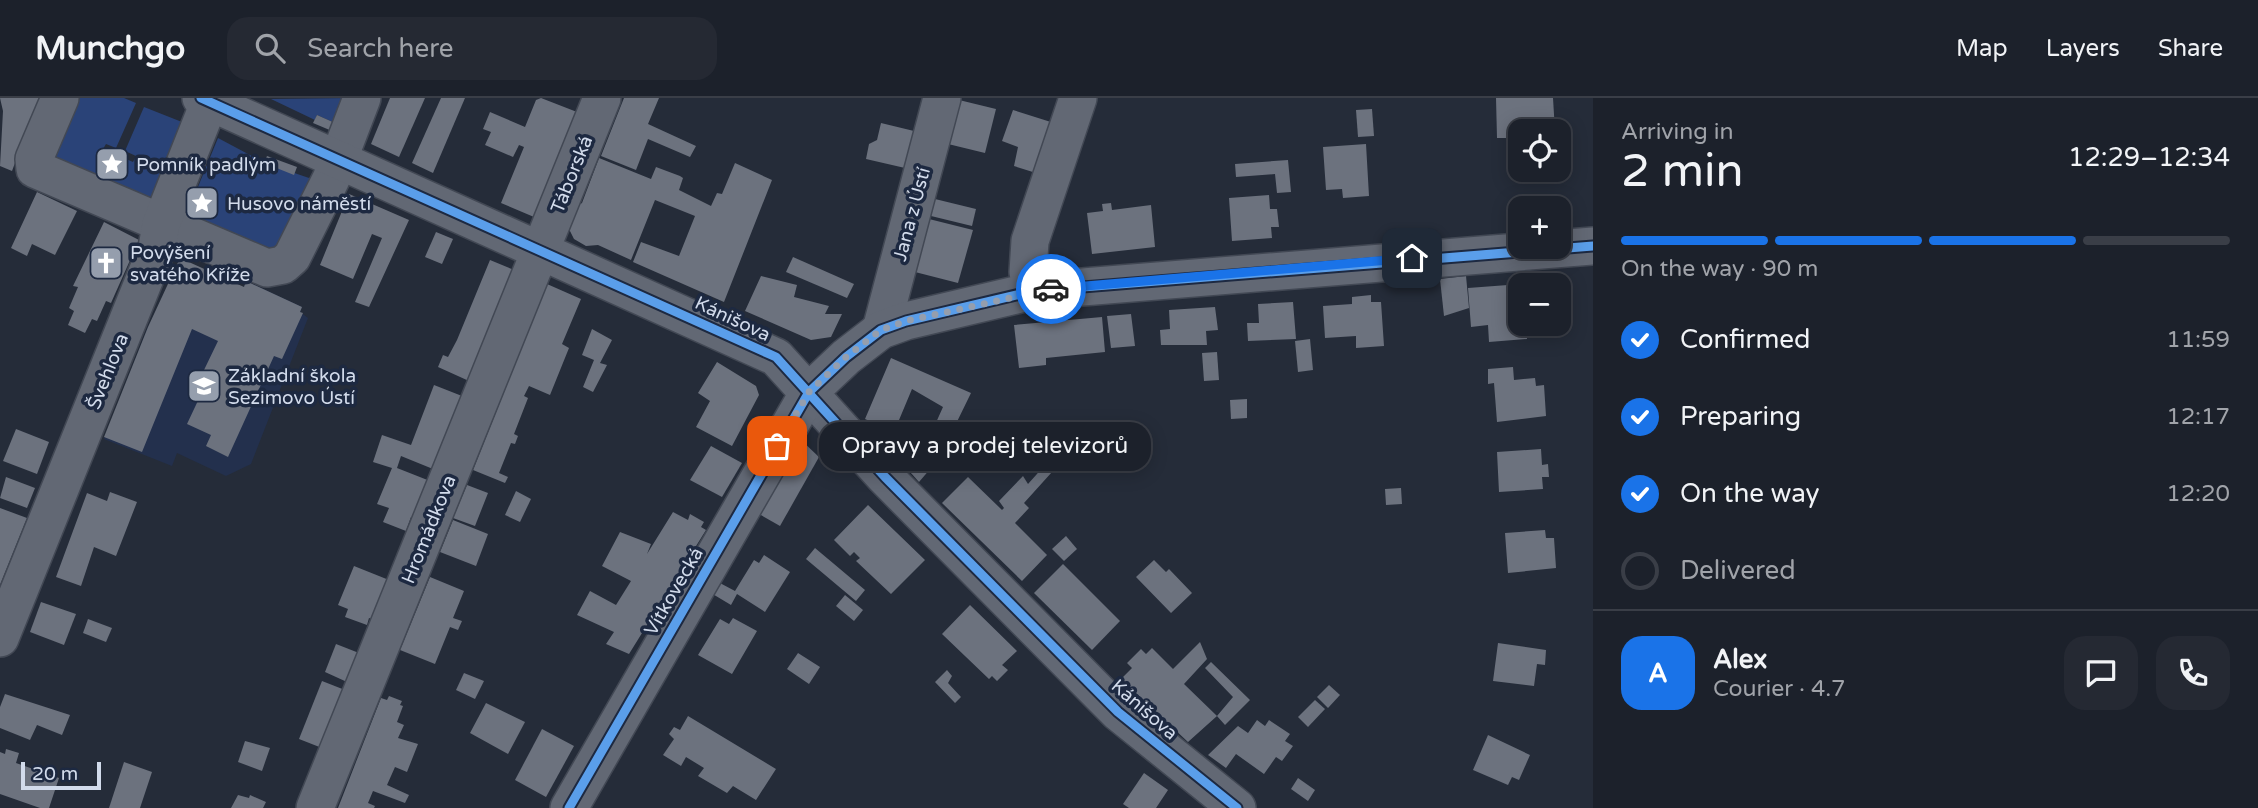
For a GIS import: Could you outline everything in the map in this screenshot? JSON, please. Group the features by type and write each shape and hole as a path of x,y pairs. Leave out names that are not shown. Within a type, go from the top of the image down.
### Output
{"street":[{"path":"60,98 34,159 34,169 259,266 283,264 292,257 331,179 362,98"},
{"name":"Táborská","path":"541,249 601,98"},
{"name":"Jana z Ústí","path":"881,330 942,98"},
{"path":"1033,290 1028,272 1030,241 1079,98"},
{"name":"Švehlova","path":"0,638 157,248 161,224 207,99"},
{"name":"Kánišova","path":"207,99 776,357 885,477 1118,712 1237,808"},
{"path":"809,392 846,357 881,330 906,321 1033,290 1593,246"},
{"name":"Hromádkova","path":"315,808 541,249"},
{"name":"Vítkovecká","path":"569,808 809,392"}],"shaded area":[{"path":"76,98 124,98 136,103 116,148 106,144 103,149 133,162 136,156 125,151 144,107 182,122 155,206 50,165"},
{"path":"352,98 335,123 317,115 315,120 271,99"},
{"path":"218,138 265,163 312,179 282,244 267,254 184,221"},
{"name":"Základní škola Sezimovo Ústí","path":"246,281 302,307 300,312 308,318 251,464 226,476 177,453 172,466 104,439 148,327 244,287"}],"building":[{"path":"0,98 39,98 12,171 0,166 3,111"},
{"path":"390,98 425,98 399,157 371,144"},
{"path":"441,98 465,98 433,173 412,163"},
{"path":"541,98 577,112 534,217 501,203 524,147 519,145 513,157 485,145 491,132 483,129 490,112 525,127 536,100"},
{"path":"624,98 659,98 648,124 696,146 690,157 648,139 636,170 601,156"},
{"path":"1496,98 1553,98 1554,119 1508,119 1508,138 1497,138"},
{"path":"959,100 996,109 985,153 948,144"},
{"path":"1372,109 1374,136 1358,137 1356,110"},
{"path":"1013,110 1054,123 1036,173 1014,166 1018,147 1002,141"},
{"path":"317,115 335,123 332,131 313,123"},
{"path":"881,123 914,131 913,138 917,139 905,168 866,159 869,144 877,140"},
{"path":"1366,144 1369,196 1343,198 1342,189 1326,190 1323,147"},
{"path":"267,156 297,167 294,175 264,163"},
{"path":"599,158 651,179 656,167 680,176 683,178 679,190 711,206 717,193 722,194 735,163 772,180 724,302 633,262 641,242 679,256 695,216 655,200 631,260 598,245 586,246 574,239 568,227 577,206 582,203"},
{"path":"1288,160 1291,192 1277,193 1275,174 1236,177 1235,164"},
{"path":"37,192 77,211 55,255 32,244 27,256 11,248"},
{"path":"349,194 409,220 369,307 355,302 382,238 372,234 353,279 320,265"},
{"path":"1269,195 1270,209 1277,209 1279,227 1271,227 1272,238 1232,241 1229,198"},
{"path":"935,199 976,209 972,226 931,216"},
{"path":"1111,203 1112,210 1151,205 1155,247 1092,254 1087,213 1103,211 1102,204"},
{"path":"929,219 973,230 958,283 915,272"},
{"name":"Povýšení svatého Kříže","path":"104,222 139,240 111,303 106,301 97,321 92,319 85,333 68,325 74,311 69,308 78,287 73,286"},
{"path":"436,232 453,239 442,264 425,257"},
{"path":"793,257 854,284 847,298 786,272"},
{"name":"Základní škola Sezimovo Ústí","path":"180,258 244,287 246,281 302,307 300,312 303,313 282,359 274,356 228,457 206,446 211,435 187,424 211,373 204,370 218,341 192,329 142,452 104,437 148,327"},
{"path":"490,260 514,270 469,381 438,367 443,355 448,357 457,340"},
{"path":"761,276 797,285 794,297 829,306 825,314 842,314 831,337 811,340 745,311"},
{"path":"1466,276 1469,308 1444,316 1440,279"},
{"path":"547,284 581,299 562,344 569,348 550,395 529,386 524,396 528,398 514,434 518,436 515,444 511,443 499,473 508,477 505,483 473,470"},
{"path":"1508,285 1508,336 1527,336 1527,339 1489,342 1488,325 1471,327 1468,288"},
{"path":"1371,295 1371,302 1381,302 1384,346 1356,348 1356,336 1325,338 1323,306 1352,304 1352,297"},
{"path":"1293,302 1296,339 1248,341 1247,323 1259,323 1258,304"},
{"path":"1215,307 1218,330 1206,331 1207,345 1161,345 1160,330 1170,329 1169,310"},
{"path":"1131,314 1135,346 1111,348 1107,316"},
{"path":"1102,317 1105,352 1046,358 1046,365 1019,368 1014,325"},
{"path":"592,329 612,340 600,363 607,365 593,392 583,387 594,360 582,355"},
{"path":"1310,339 1313,370 1298,372 1295,341"},
{"path":"1217,352 1219,380 1204,381 1202,353"},
{"path":"891,358 971,393 951,434 934,427 943,407 912,389 894,432 865,419"},
{"path":"717,362 756,386 759,395 732,446 696,427 710,401 698,393"},
{"path":"1513,367 1514,380 1535,378 1536,386 1544,385 1546,416 1497,422 1494,383 1488,384 1488,369"},
{"path":"434,385 462,396 433,469 401,456 397,468 430,481 406,531 383,522 389,508 377,504 392,468 373,462 382,435 411,445"},
{"path":"1247,399 1247,418 1231,419 1230,400"},
{"path":"977,424 1002,448 987,464 962,441"},
{"path":"16,429 49,442 37,474 3,461"},
{"path":"801,440 819,457 780,526 759,514"},
{"path":"711,446 742,463 722,497 690,480"},
{"path":"1541,449 1542,465 1548,464 1549,477 1542,477 1543,489 1499,492 1497,452"},
{"path":"916,453 931,468 919,482 902,463"},
{"path":"1045,465 1052,472 1024,503 1029,508 1015,523 1047,555 1022,581 942,503 968,477 1002,510 1004,508 999,501 1023,476 1028,484"},
{"path":"6,477 35,488 27,508 0,498"},
{"path":"467,485 488,493 475,526 453,518"},
{"path":"1401,488 1402,504 1386,505 1385,489"},
{"path":"516,491 531,499 520,522 505,515"},
{"path":"110,492 137,502 116,556 94,547 81,586 56,577 87,493 107,501"},
{"path":"868,505 925,560 891,594 856,561 860,558 854,552 850,556 834,540"},
{"path":"0,508 27,518 0,585"},
{"path":"673,512 688,520 690,514 704,522 701,527 706,530 629,654 606,644 614,632 577,615 590,591 616,605 631,581 602,566 620,532 651,544 647,554"},
{"path":"453,520 488,534 476,566 440,552"},
{"path":"1545,530 1546,538 1554,538 1556,568 1508,573 1505,533"},
{"path":"1066,536 1077,549 1064,561 1052,549"},
{"path":"815,548 865,590 856,601 806,559"},
{"path":"764,555 790,572 765,612 737,594 731,605 711,593 718,582 735,591 754,560 759,563"},
{"path":"1154,560 1166,572 1169,569 1192,593 1171,613 1136,577"},
{"path":"1063,564 1120,621 1092,650 1034,593"},
{"path":"354,566 389,580 374,620 369,618 367,625 345,617 348,609 338,605"},
{"path":"430,577 464,591 453,618 462,621 458,630 450,627 435,664 400,650"},
{"path":"845,595 863,610 854,621 836,606"},
{"path":"41,602 76,614 64,645 30,632"},
{"path":"970,605 1017,651 1002,665 1008,670 997,681 992,676 989,679 942,634"},
{"path":"733,618 757,631 732,674 698,655 720,619 729,624"},
{"path":"88,619 112,628 106,642 83,633"},
{"path":"1200,642 1207,659 1184,684 1217,716 1188,742 1121,679 1132,668 1127,663 1141,649 1146,654 1152,648 1173,669"},
{"path":"1498,643 1546,650 1545,665 1537,664 1534,686 1493,681"},
{"path":"336,644 359,653 347,682 325,672"},
{"path":"798,653 820,667 809,684 787,669"},
{"path":"1211,662 1250,700 1225,725 1217,716 1233,697 1205,668"},
{"path":"947,670 952,676 948,683 961,697 955,703 935,682"},
{"path":"464,673 484,681 475,699 456,690"},
{"path":"322,681 345,690 322,748 299,739"},
{"path":"1329,685 1340,695 1328,708 1317,697"},
{"path":"5,694 70,715 62,735 37,725 30,740 0,728 0,707"},
{"path":"389,696 402,701 400,705 403,706 397,722 404,725 398,738 418,744 407,772 395,767 387,785 409,795 405,803 373,791 368,803 375,806 374,808 338,808 381,698 387,700"},
{"path":"1315,700 1325,709 1308,727 1298,717"},
{"path":"486,703 525,722 508,754 470,733"},
{"path":"688,716 776,769 756,800 733,786 727,793 698,776 704,768 686,757 681,766 663,755 674,739 669,734 674,727 680,730"},
{"path":"1257,720 1265,726 1269,720 1290,734 1285,741 1293,746 1282,761 1276,757 1264,774 1236,754 1226,768 1208,755 1238,726 1248,733"},
{"path":"542,729 574,746 546,797 515,780"},
{"path":"1488,735 1530,755 1519,780 1512,777 1508,785 1473,770"},
{"path":"245,741 270,748 262,771 238,762"},
{"path":"6,749 19,753 16,763 59,778 49,808 40,808 0,794 0,752 5,754"},
{"path":"124,762 152,772 140,808 109,808"},
{"path":"1144,773 1168,790 1156,808 1129,808 1123,804"},
{"path":"1298,778 1315,790 1308,801 1291,789"},
{"path":"238,795 249,798 250,795 266,802 263,808 231,808"}],"cycle path":[{"path":"201,98 776,357 885,477 1118,712 1237,808"},
{"path":"569,808 809,392 846,357 881,330 906,321 1033,291 1593,246"}],"way so far":[{"path":"777,446 809,392 846,357 881,330 906,321 1033,290 1051,289"}],"place":[{"name":"Pomník padlým","path":"112,164"},
{"name":"Husovo náměstí","path":"202,203"},
{"name":"Povýšení svatého Kříže","path":"106,263"},
{"name":"Základní škola Sezimovo Ústí","path":"204,386"},
{"name":"Opravy a prodej televizorů","path":"777,446"}],"route":[{"path":"1051,289 1412,258"}]}
